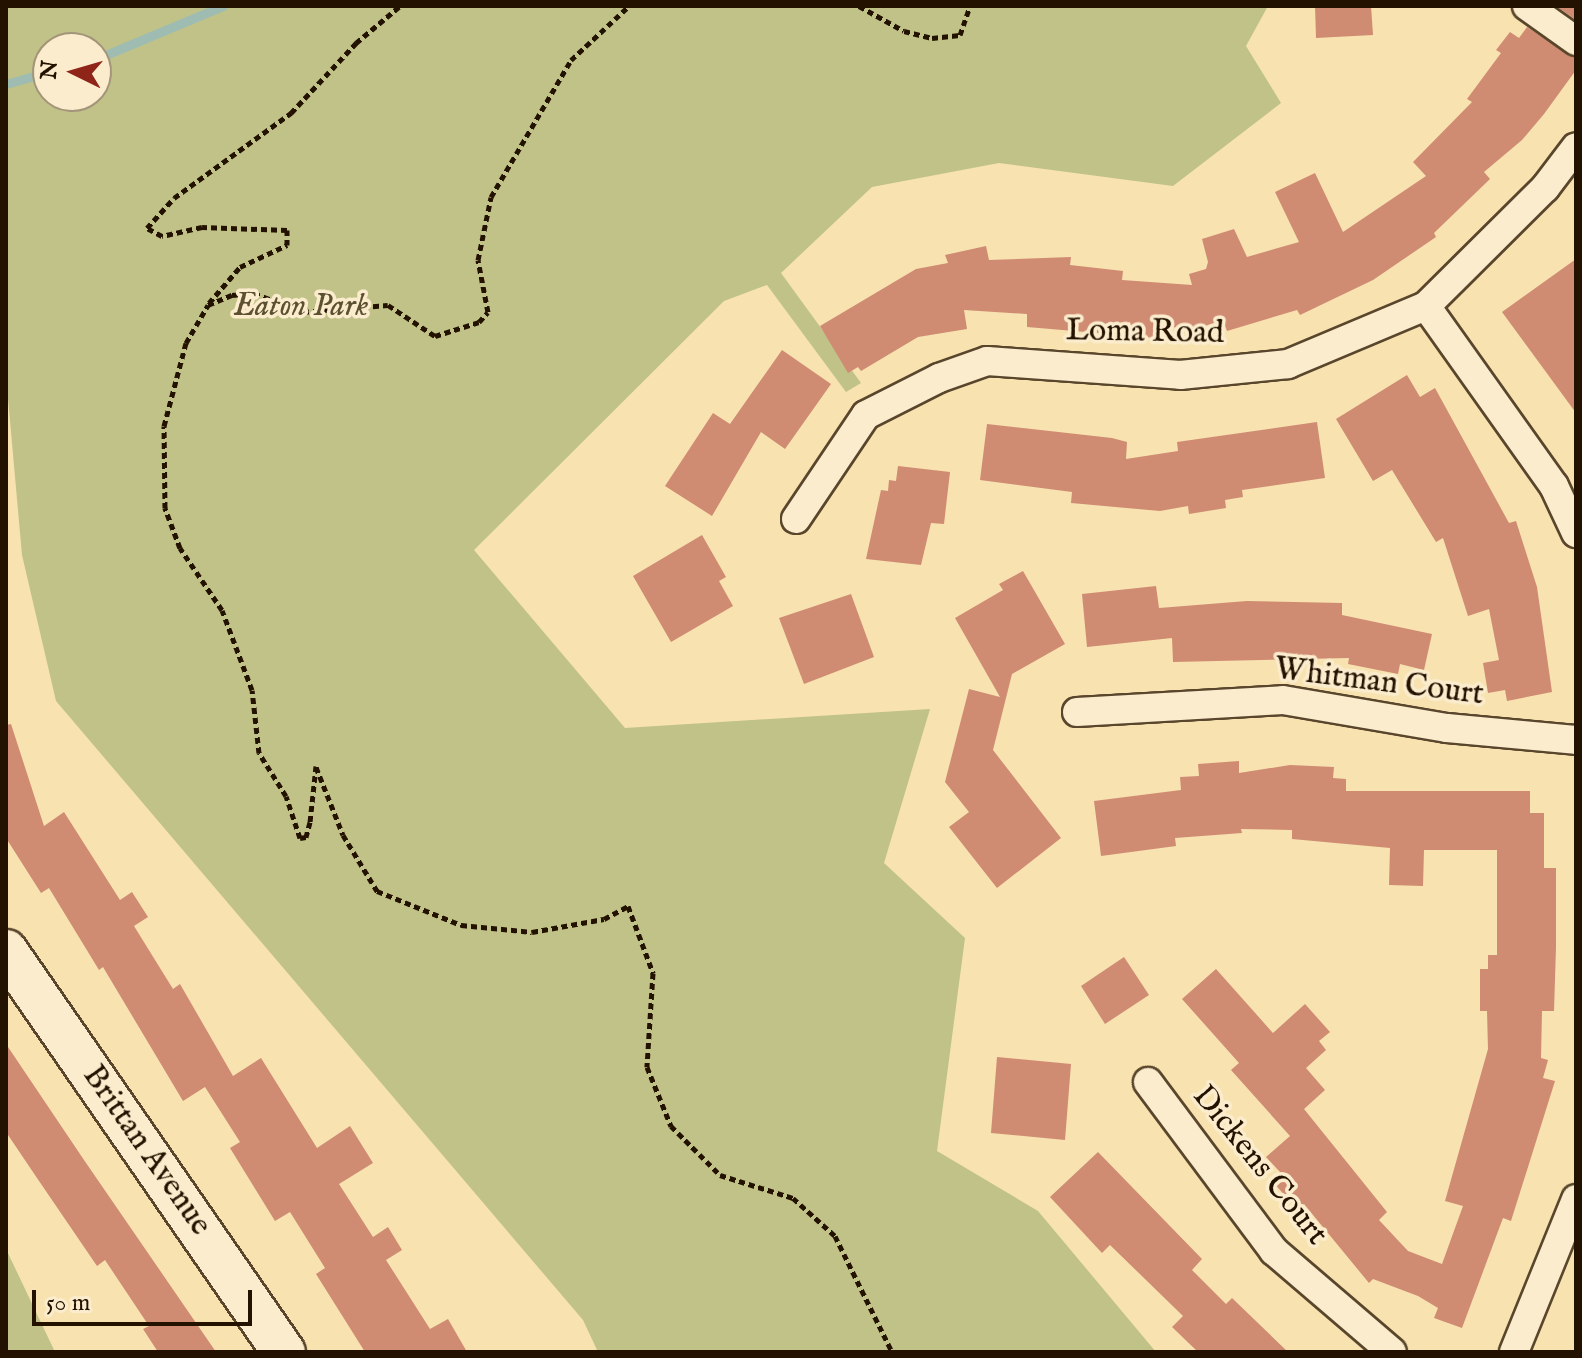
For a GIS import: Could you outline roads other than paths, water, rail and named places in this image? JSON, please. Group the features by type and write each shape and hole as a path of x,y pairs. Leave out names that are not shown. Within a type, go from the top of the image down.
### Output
{"main road":[{"name":"Brittan Avenue","path":"6,951 284,1352"}],"street":[{"path":"1527,6 1576,41"},
{"name":"Loma Road","path":"796,519 866,415 951,373 987,361 1180,375 1288,364 1426,306 1545,188 1576,147"},
{"path":"1426,306 1554,486 1576,533"},
{"name":"Whitman Court","path":"1077,712 1283,700 1447,728 1576,740"},
{"name":"Dickens Court","path":"1148,1082 1274,1251 1392,1352"},
{"path":"1514,1352 1576,1199"}],"waterway":[{"path":"112,52 223,6"},
{"path":"6,84 32,77"}],"park label":[{"name":"Eaton Park","path":"301,307"}]}
